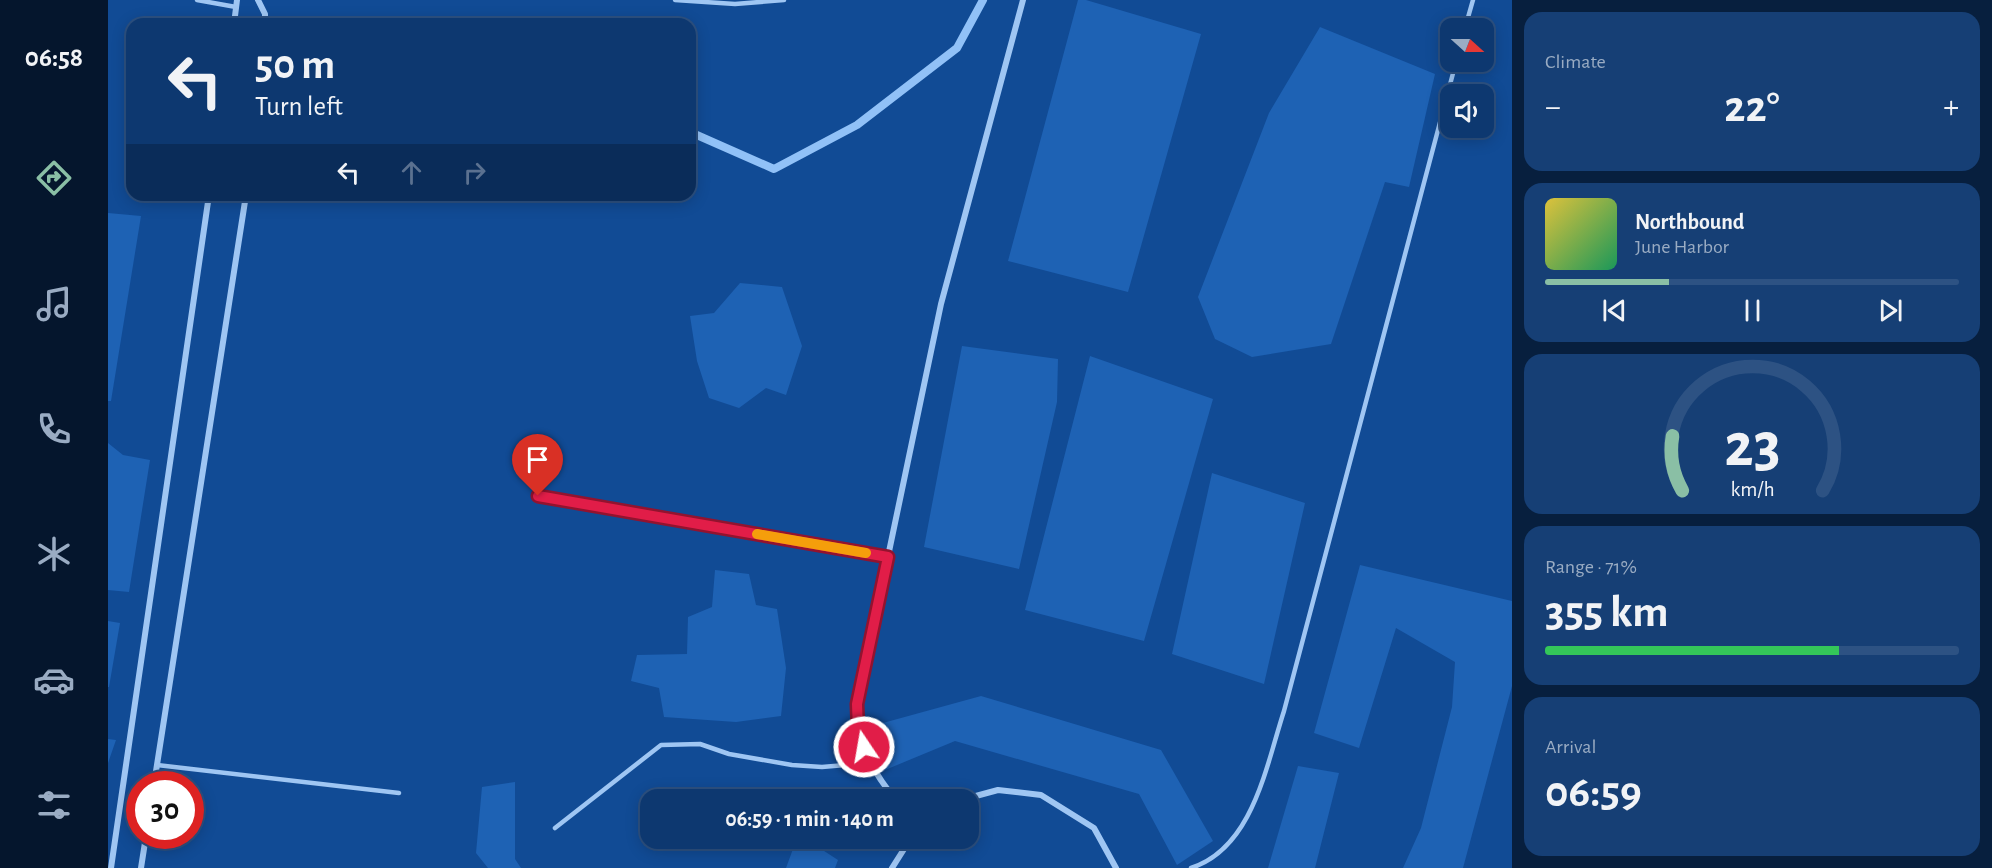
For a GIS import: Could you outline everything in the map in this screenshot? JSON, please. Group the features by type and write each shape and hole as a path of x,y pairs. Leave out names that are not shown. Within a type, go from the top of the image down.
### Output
{"street":[{"path":"258,0 265,18"},
{"path":"888,789 869,763 858,731 857,704 941,304 1023,0"},
{"path":"111,868 208,201"},
{"path":"156,771 245,201"},
{"path":"979,795 998,790 1041,795 1094,828 1116,868"},
{"path":"141,868 144,849"},
{"path":"892,868 904,849"}],"lane":[{"path":"197,0 237,4"},
{"path":"675,0 735,4 784,0"},
{"path":"1468,18 1473,0"},
{"path":"1191,868 1222,853 1236,836 1251,809 1284,711 1453,72"},
{"path":"538,496 888,557"},
{"path":"555,828 661,745 700,744 729,754 792,765 869,763"},
{"path":"157,765 399,793"}],"building":[{"path":"1078,0 1086,0 1201,34 1128,292 1008,261"},
{"path":"1320,27 1435,74 1409,187 1385,182 1331,344 1252,357 1215,339 1198,297 1269,113"},
{"path":"108,213 141,216 111,401 108,401"},
{"path":"740,283 782,287 802,346 786,395 766,388 739,408 709,398 697,361 690,316 714,313"},
{"path":"962,346 1058,359 1057,402 1019,569 924,547"},
{"path":"1090,356 1213,399 1144,641 1025,610"},
{"path":"108,443 123,455 150,460 129,592 108,590"},
{"path":"1212,473 1305,503 1264,684 1172,654"},
{"path":"1360,565 1512,601 1512,686 1463,868 1403,868 1421,828 1452,707 1455,662 1396,628 1359,748 1314,733"},
{"path":"715,570 749,574 756,605 777,609 786,668 781,716 736,722 664,717 659,688 631,681 637,655 687,654 688,617 712,607"},
{"path":"108,621 120,623 109,687 108,687"},
{"path":"981,696 1161,750 1213,841 1177,865 1139,794 955,741 885,770 872,726"},
{"path":"108,739 116,740 108,763"},
{"path":"1298,766 1339,773 1315,868 1268,868"},
{"path":"515,782 515,859 521,868 488,868 476,853 482,787"},
{"path":"793,849 821,849 838,860 835,868 786,868"}],"waterway":[{"path":"696,135 774,169 857,125 957,48 983,0"}],"slow traffic":[{"path":"757,534 866,553"}],"route":[{"path":"538,496 888,557 857,704 858,731 864,747"}]}
